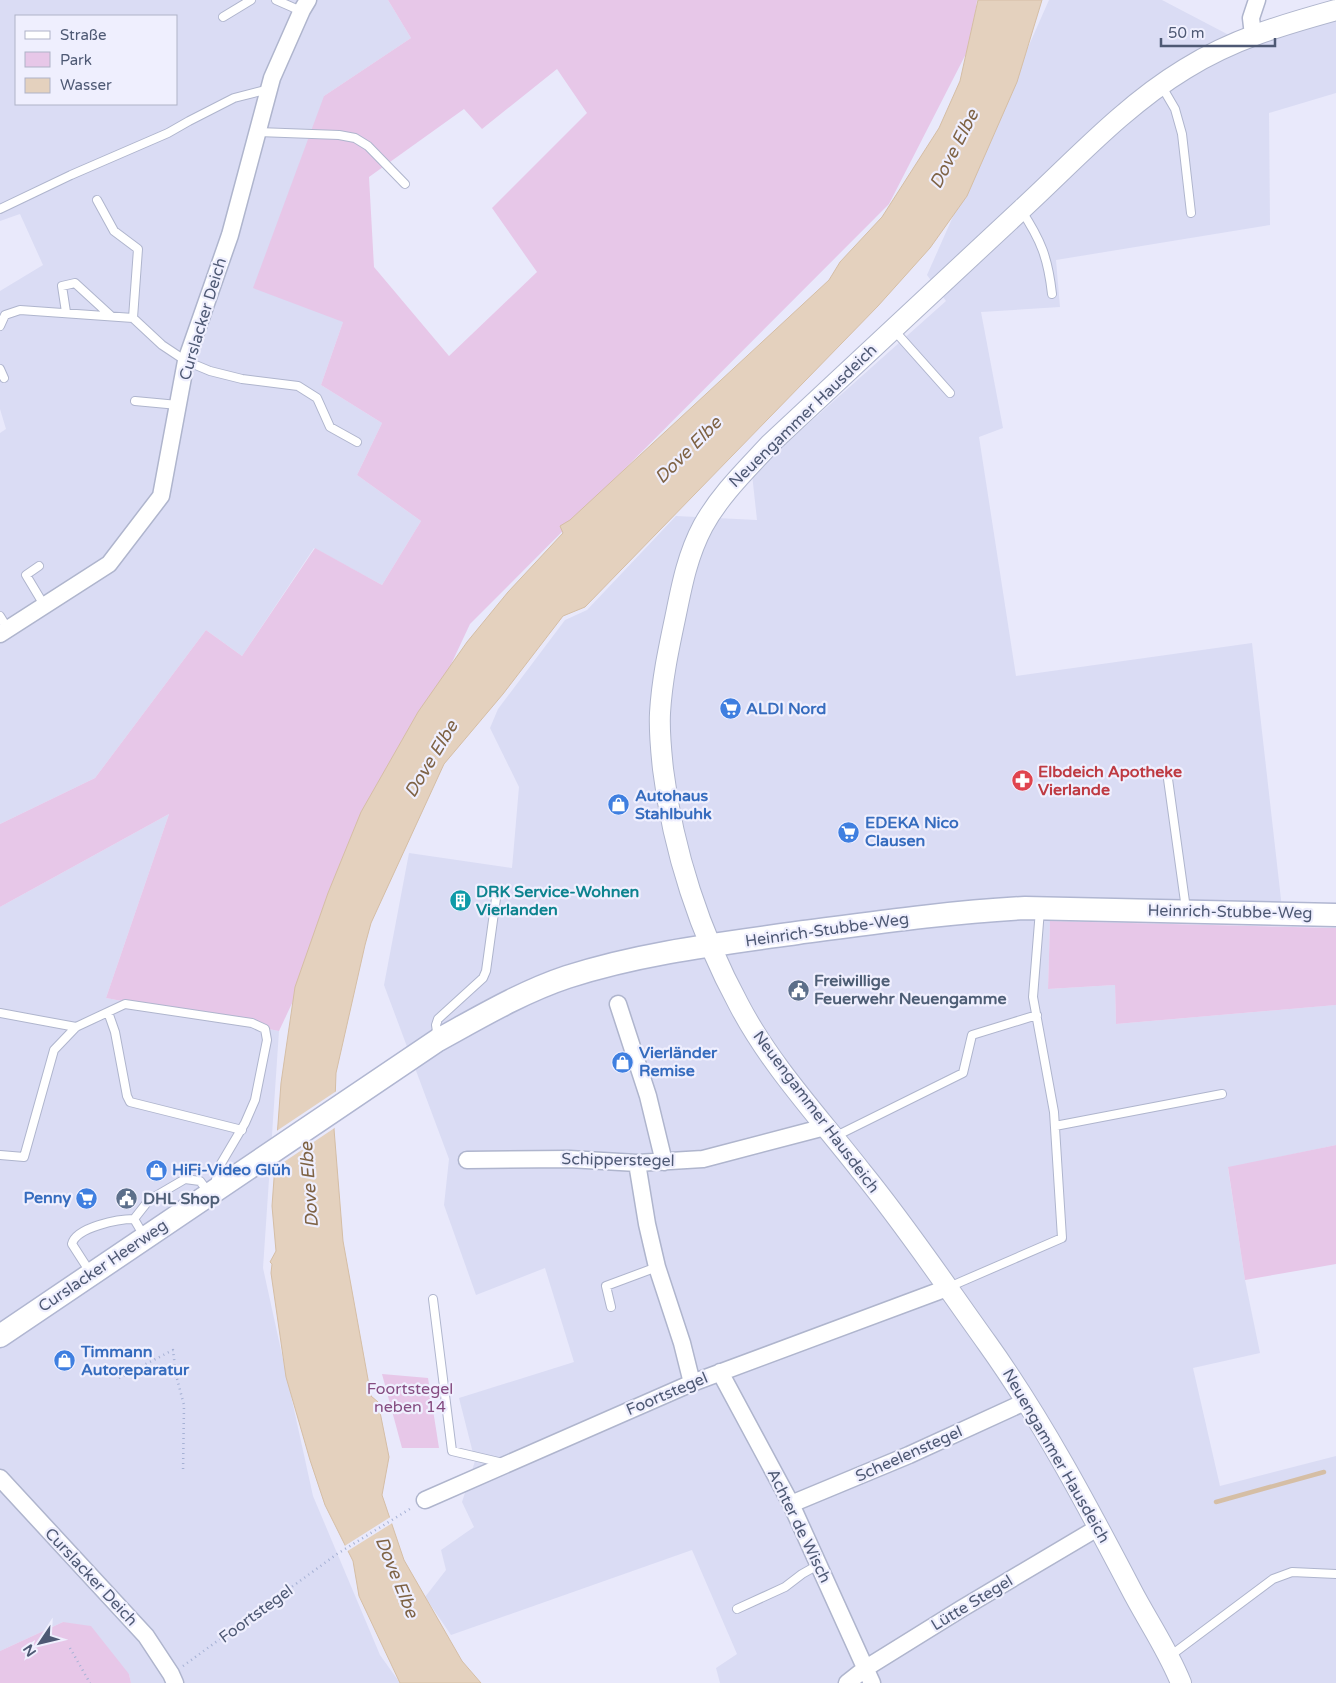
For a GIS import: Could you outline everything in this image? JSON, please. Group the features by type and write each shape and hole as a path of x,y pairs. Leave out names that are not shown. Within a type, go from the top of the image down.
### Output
{"main road":[{"name":"Heinrich-Stubbe-Weg","path":"255,1163 438,1040 505,1003 566,978 626,960 660,953 961,912 1040,908 1336,915"},
{"name":"Curslacker Heerweg","path":"0,1336 91,1274 140,1228 211,1192 255,1163"}],"street":[{"path":"1253,35 1251,18 1257,0"},
{"name":"Curslacker Deich","path":"3,626 44,605 108,564 161,496 186,362 230,235 272,78 304,6"},
{"name":"Neuengammer Hausdeich","path":"1181,1683 1169,1657 1027,1401 874,1187 779,1068 761,1043 739,1006 711,946 692,895 674,831 666,795 660,739 660,712 665,668 686,566 702,527 713,509 736,480 770,444 1098,137 1161,84 1236,42 1336,10"},
{"path":"618,1004 648,1096 664,1162"},
{"name":"Schipperstegel","path":"467,1160 569,1159 637,1163 703,1159 829,1132"},
{"path":"637,1163 646,1224 657,1267 682,1342 692,1383"},
{"name":"Foortstegel","path":"424,1500 692,1383 947,1288"},
{"name":"Achter de Wisch","path":"720,1372 791,1504 869,1676"},
{"name":"Scheelenstegel","path":"791,1504 909,1455 1027,1401"},
{"name":"Curslacker Deich","path":"0,1478 146,1636 173,1678"},
{"name":"Lütte Stegel","path":"847,1683 869,1676 961,1609 1098,1527"}],"lane":[{"path":"223,17 251,0"},
{"path":"276,0 304,6"},
{"path":"1161,84 1175,110 1182,134 1190,213"},
{"path":"0,209 71,175 168,134 234,98 269,89"},
{"path":"258,132 339,135 355,138 368,146 406,184"},
{"path":"96,200 114,230 138,249 133,318"},
{"path":"1021,210 1036,233 1044,252 1049,270 1052,294"},
{"path":"66,312 62,286 75,283 111,316"},
{"path":"0,326 5,315 20,310 133,318 162,345 186,362 210,371 242,379 298,386 317,398 330,427 357,442"},
{"path":"893,329 950,393"},
{"path":"0,369 4,378"},
{"path":"135,401 178,405"},
{"path":"38,566 26,575 44,605"},
{"path":"1168,779 1187,911"},
{"path":"438,1040 436,1025 438,1019 483,978 486,971 497,891"},
{"path":"947,1288 1062,1238 1054,1112 1033,997 1040,908"},
{"path":"0,1156 24,1157 54,1050 76,1027 125,1004 252,1023 264,1029 267,1040 255,1100 242,1130 219,1167 211,1192"},
{"path":"108,1012 115,1032 126,1096 130,1102 242,1130"},
{"path":"0,1013 76,1027"},
{"path":"829,1132 963,1073 972,1035 1037,1016"},
{"path":"1055,1126 1222,1094"},
{"path":"91,1274 72,1244 79,1234 108,1222 123,1219 140,1228"},
{"path":"611,1307 606,1286 657,1267"},
{"path":"433,1299 452,1450 506,1463"},
{"path":"736,1609 785,1587 818,1565"},
{"path":"1169,1657 1273,1579 1292,1572 1336,1574"}],"path":[{"path":"119,1378 173,1350 176,1375 184,1405 183,1473"},
{"name":"Foortstegel","path":"173,1678 340,1553 424,1500"},
{"path":"70,1648 90,1683"}],"shaded area":[{"path":"0,0 388,0 411,38 324,96 343,322 321,385 382,423 357,475 421,521 382,585 314,548 242,656 206,630 95,778 0,824 0,433 6,429 0,409 0,291 43,265 20,214 0,221"},
{"path":"1049,0 1162,0 1248,45 1336,19 1336,93 1269,113 1270,225 1056,260 1060,307 981,312 1003,428 979,437 1016,676 1252,643 1284,926 1050,921 1048,989 1115,985 1116,1024 1336,1005 1336,1145 1228,1168 1245,1280 1260,1353 1193,1368 1220,1486 1336,1456 1336,1683 720,1683 716,1668 737,1654 692,1550 451,1635 425,1597 446,1570 441,1550 474,1527 462,1502 475,1461 459,1398 574,1362 545,1268 476,1295 444,1205 449,1159 384,985 409,853 512,868 519,787 490,728 498,709 565,620 587,610 676,516 757,520 752,474 946,301 927,275"},
{"path":"169,814 106,998 279,1031 263,1268 313,1496 380,1655 400,1683 131,1683 129,1674 63,1622 0,1651 0,907"}],"green space":[{"path":"388,0 977,0 971,44 889,204 470,624 279,1031 106,998 169,814 0,907 0,824 95,778 206,630 242,656 315,548 382,585 421,521 357,475 382,423 321,385 343,322 253,288 324,96 411,38","holes":["557,69 587,113 492,208 537,272 449,356 374,267 369,177 464,109 482,129"]},
{"path":"1050,921 1336,928 1336,1005 1116,1024 1115,985 1048,989"},
{"path":"1336,1145 1336,1264 1245,1280 1228,1167"},
{"name":"Foortstegel neben 14","path":"382,1374 428,1378 439,1448 402,1448"},
{"path":"63,1622 91,1626 129,1674 131,1683 0,1683 0,1651"}],"water":[{"name":"Dove Elbe","path":"978,0 1042,0 1017,82 967,196 930,248 878,306 585,607 563,616 503,694 444,764 371,923 336,1073 334,1129 343,1241 371,1396 378,1402 389,1457 382,1495 404,1560 462,1661 481,1683 400,1683 359,1596 353,1561 325,1505 286,1377 271,1273 272,1264 270,1262 276,1251 272,1206 281,1083 295,987 328,893 361,812 418,712 467,642 508,592 563,533 560,526 570,520 829,280 840,262 882,217 939,128 960,81"}],"pier":[{"path":"338,1090 336,1127 272,1170 275,1132"},
{"path":"392,1516 394,1522 346,1552 343,1547"}],"waterway":[{"path":"1216,1502 1324,1472"}],"place":[{"name":"ALDI Nord","path":"730,709"},
{"name":"Elbdeich Apotheke Vierlande","path":"1022,781"},
{"name":"Autohaus Stahlbuhk","path":"619,805"},
{"name":"EDEKA Nico Clausen","path":"849,832"},
{"name":"DRK Service-Wohnen Vierlanden","path":"460,901"},
{"name":"Freiwillige Feuerwehr Neuengamme","path":"798,990"},
{"name":"Vierländer Remise","path":"623,1062"},
{"name":"HiFi-Video Glüh","path":"156,1170"},
{"name":"Penny","path":"87,1198"},
{"name":"DHL Shop","path":"127,1199"},
{"name":"Timmann Autoreparatur","path":"65,1361"}]}
